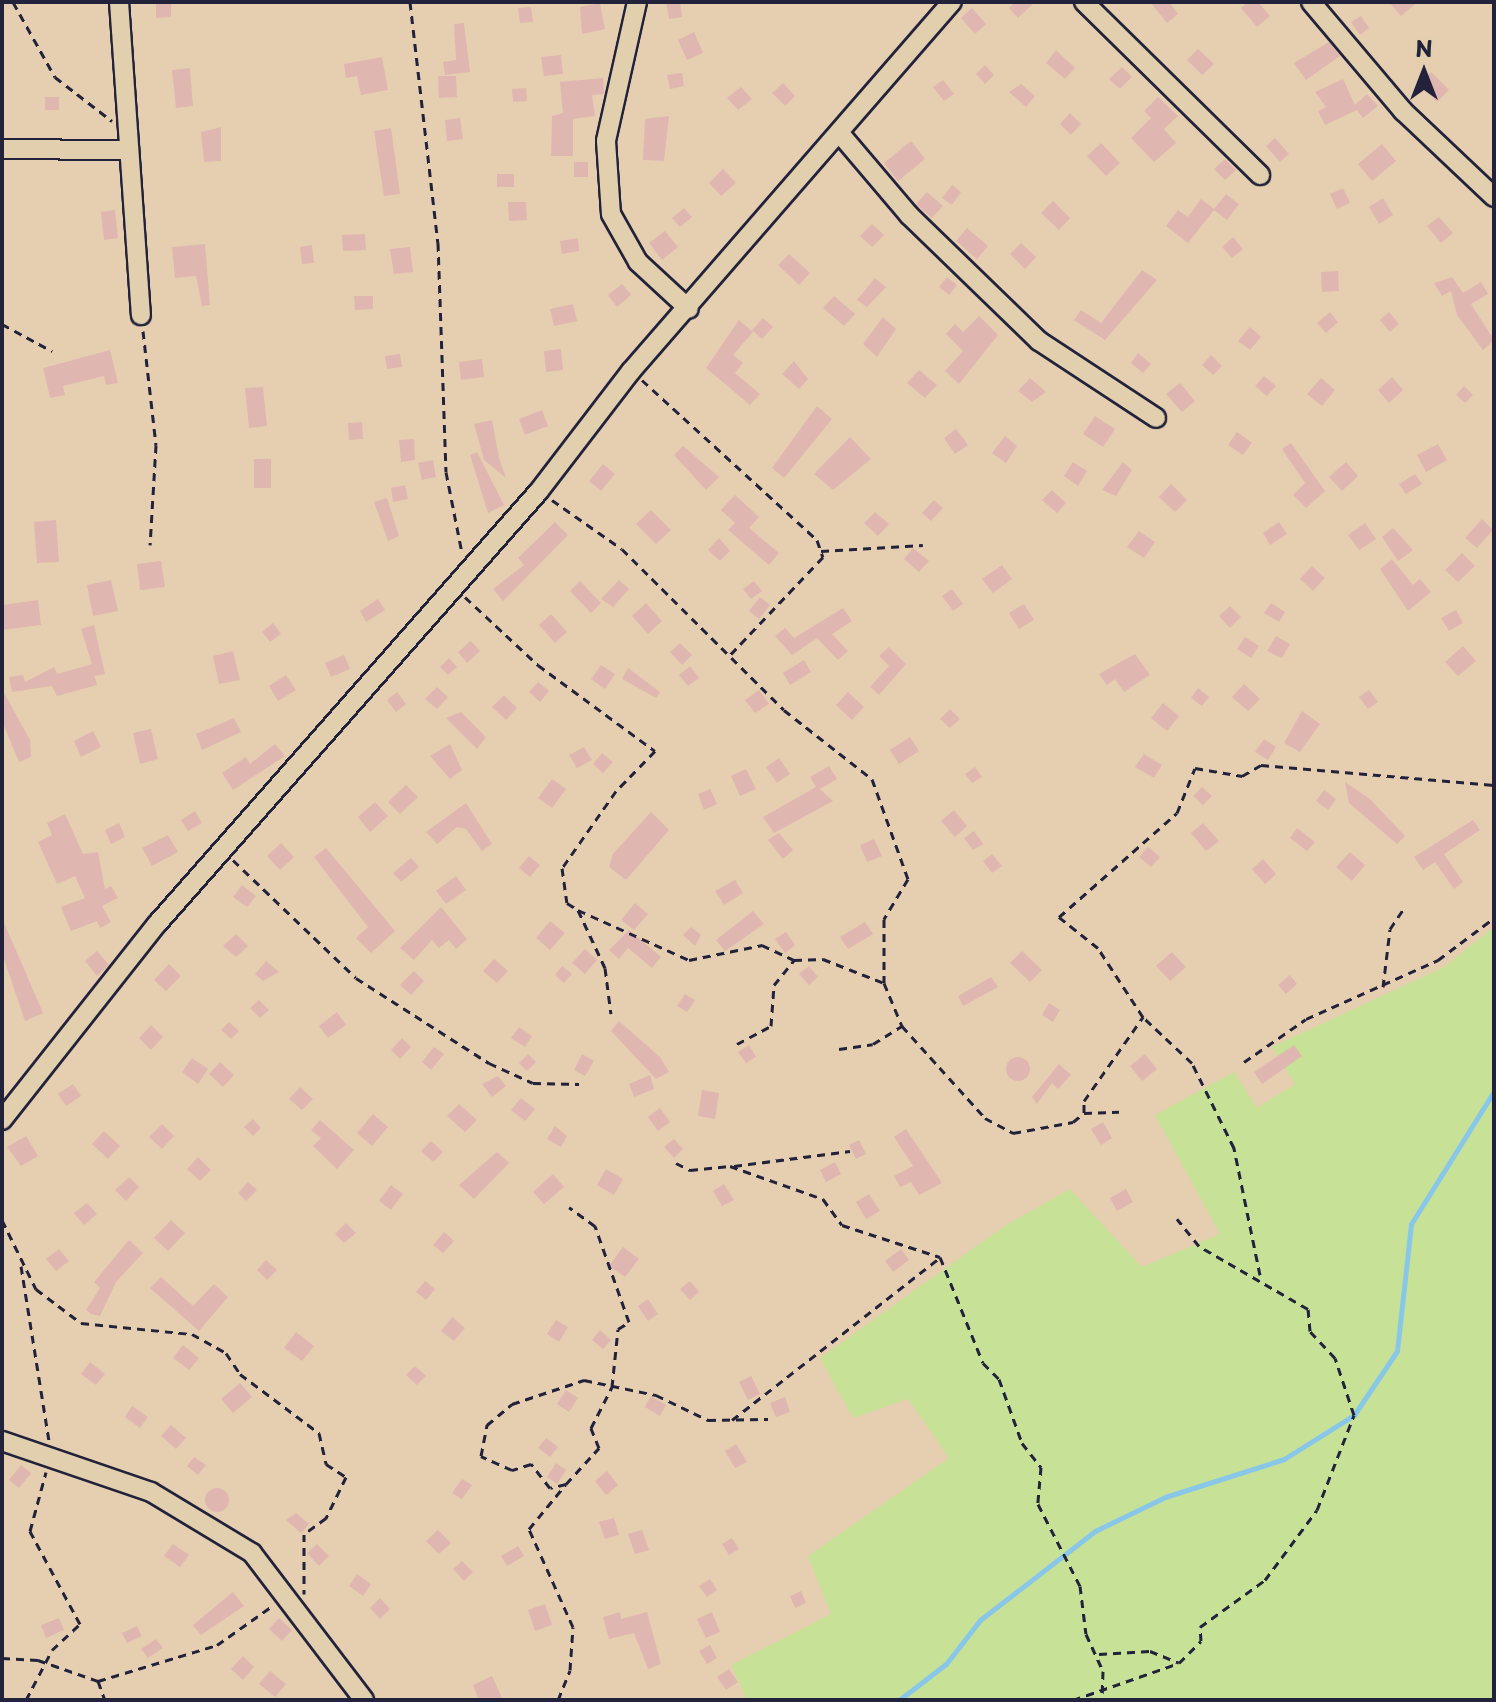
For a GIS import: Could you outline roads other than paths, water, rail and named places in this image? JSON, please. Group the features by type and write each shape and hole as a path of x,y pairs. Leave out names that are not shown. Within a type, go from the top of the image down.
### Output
{"street":[{"path":"119,2 141,315"},
{"path":"637,2 606,141 611,214 638,262 689,309"},
{"path":"2,1120 221,850 456,578 539,491 631,371 842,136 952,2"},
{"path":"1084,2 1260,175"},
{"path":"1311,2 1403,111 1494,197"},
{"path":"842,136 909,215 1039,341 1156,418"},
{"path":"2,149 128,150"},
{"path":"2,1441 151,1492 252,1553 296,1596 364,1700"}],"waterway":[{"path":"899,1700 946,1664 980,1620 1095,1531 1165,1497 1284,1459 1354,1415 1397,1351 1411,1224 1494,1091"}]}
